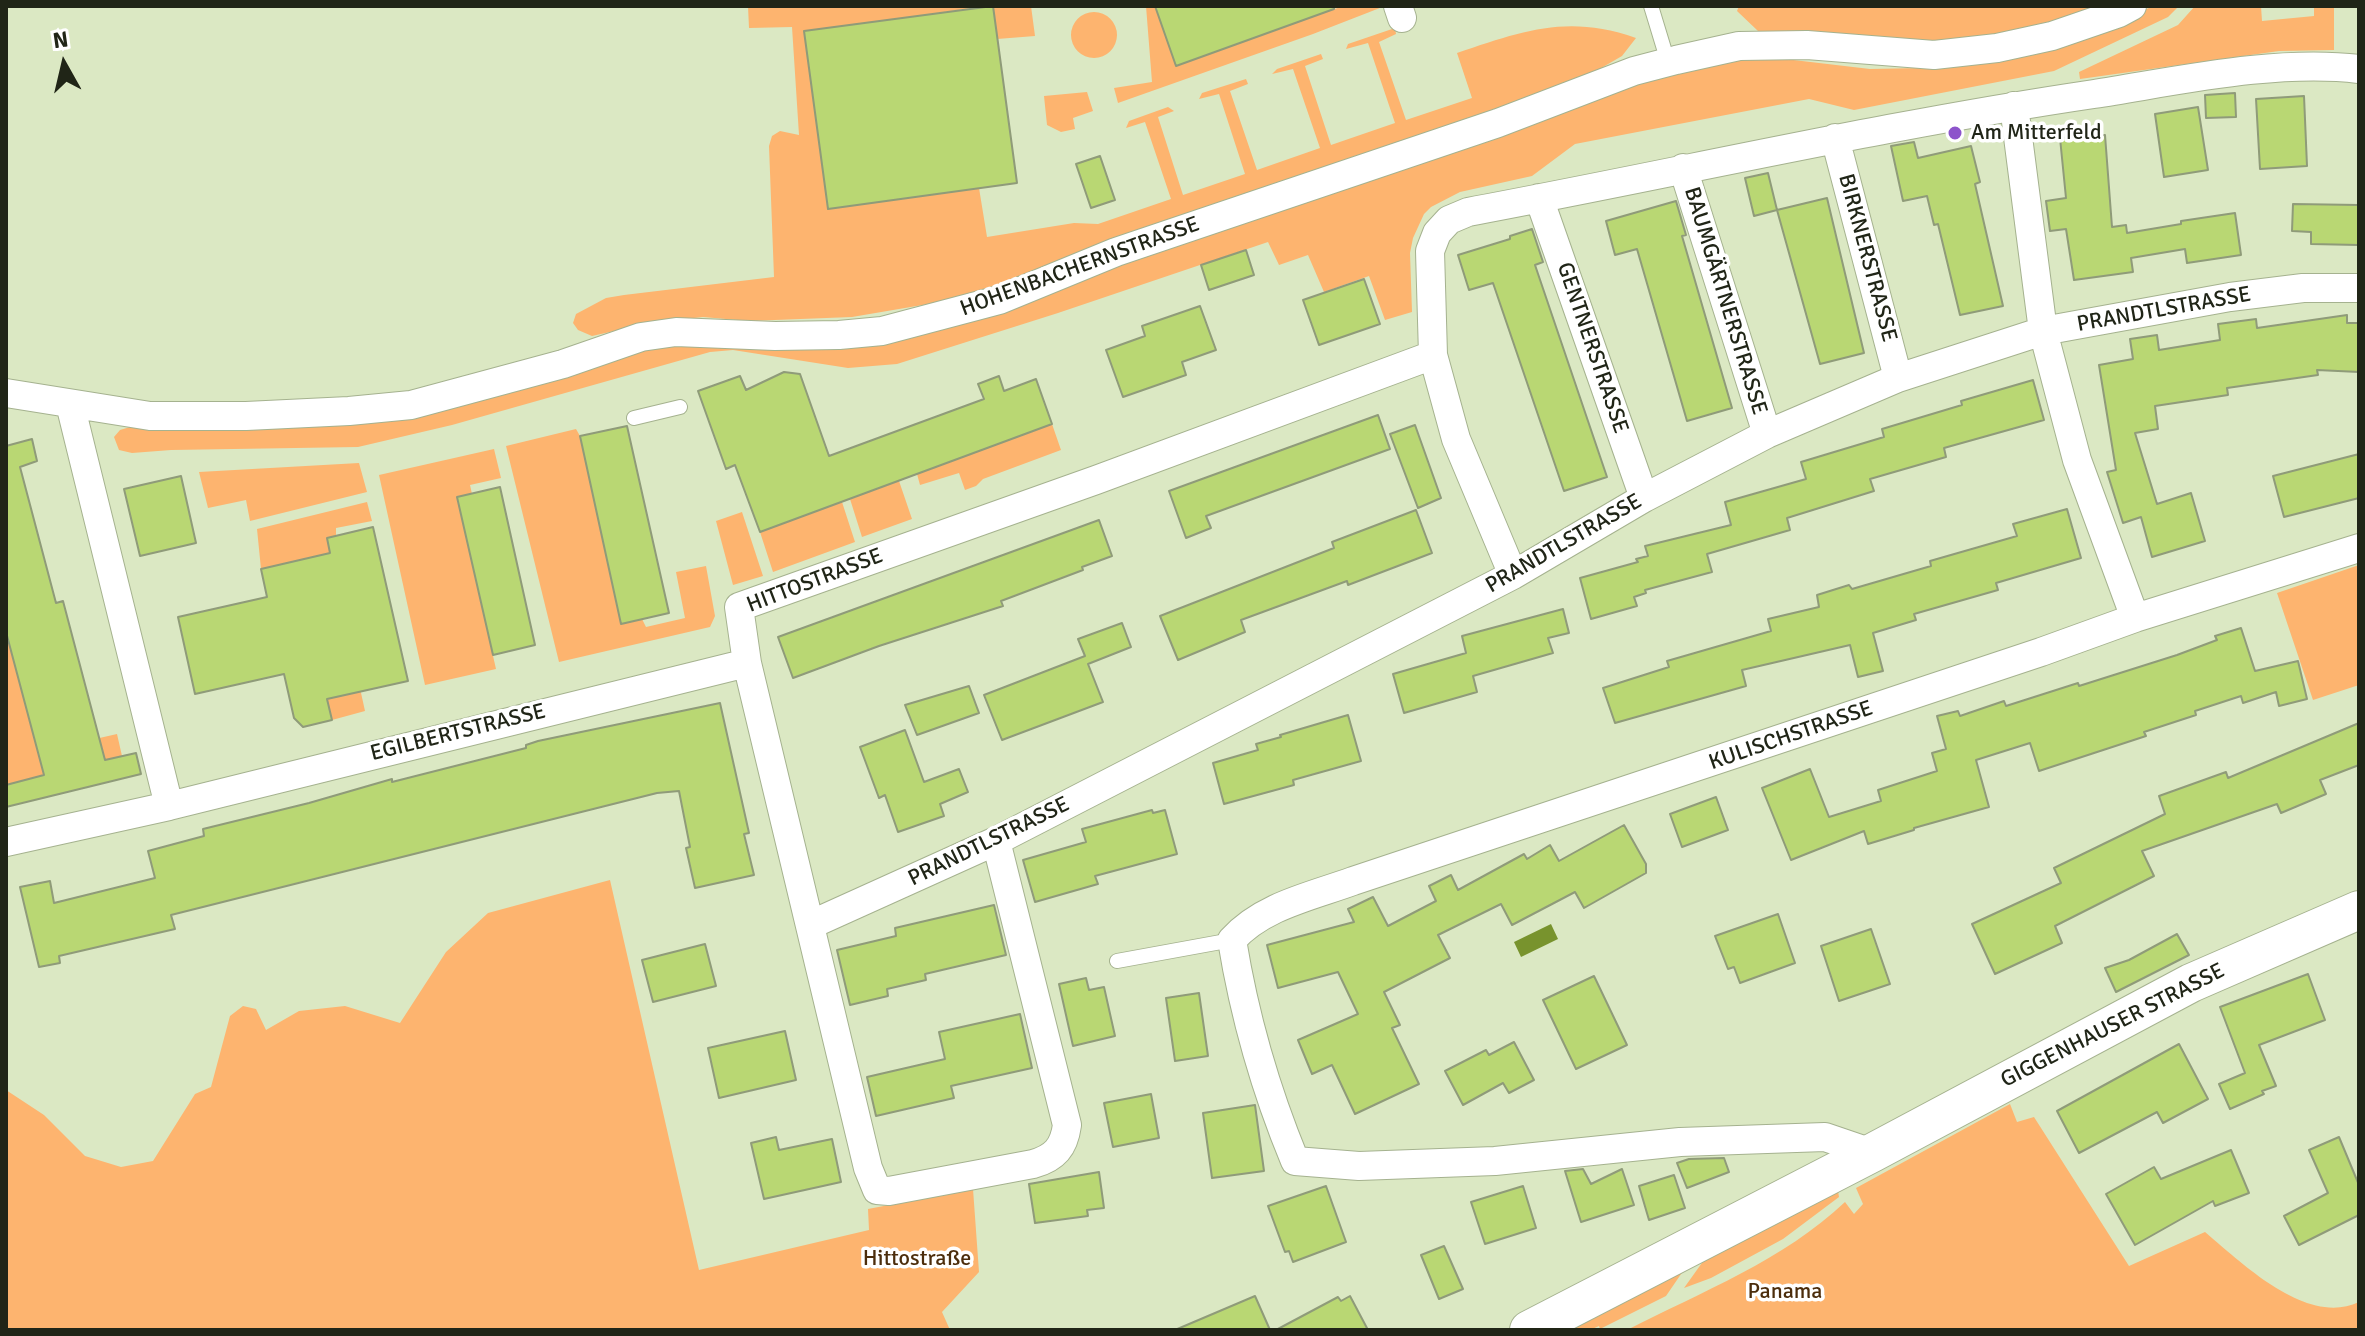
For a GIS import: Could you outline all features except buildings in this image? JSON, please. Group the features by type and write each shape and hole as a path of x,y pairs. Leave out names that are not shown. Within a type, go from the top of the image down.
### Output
{"main road":[{"name":"GIGGENHAUSER STRASSE","path":"1529,1330 1872,1153 2191,983 2359,910"}],"street":[{"name":"HOHENBACHERNSTRASSE","path":"6,393 150,416 246,416 349,411 425,401 563,364 653,335 676,332 839,335 882,331 999,300 1116,252 1498,123 1634,71 1668,62 1739,46 1807,45 1934,55 1997,48 2052,36 2132,6"},
{"path":"1513,575 1456,439 1433,355 1430,251 1437,233 1449,220 1468,212 1683,168 2014,106 2244,71 2359,69"},
{"path":"2014,106 2043,331 2077,460 2135,618"},
{"name":"BIRKNERSTRASSE","path":"1835,138 1898,378"},
{"name":"BAUMGÄRTNERSTRASSE","path":"1683,168 1767,434"},
{"name":"GENTNERSTRASSE","path":"1539,198 1644,498"},
{"name":"PRANDTLSTRASSE","path":"810,925 996,841 1513,575 1644,498 1767,434 1898,378 2043,331 2230,297 2303,288 2359,288"},
{"name":"HITTOSTRASSE","path":"996,841 1067,1125 1065,1141 1047,1160 889,1191 877,1190 868,1168 747,663 739,607 1096,480 1433,355"},
{"path":"70,404 169,806"},
{"name":"KULISCHSTRASSE","path":"1232,940 1244,926 1265,913 1321,893 2135,618 2359,548"},
{"name":"EGILBERTSTRASSE","path":"6,842 169,806 747,663"},
{"path":"1232,940 1239,981 1279,1122 1295,1161 1359,1166 1495,1161 1680,1142 1825,1137 1872,1153"}],"lane":[{"path":"1651,6 1668,62"},
{"path":"634,418 680,407"},
{"name":"KULISCHSTRASSE","path":"1117,961 1232,940"}],"green space":[{"path":"748,6 987,6 804,32 828,208 979,188 987,237 1074,223 1098,224 1171,199 1145,122 1126,128 1129,121 1168,107 1174,111 1158,117 1183,195 1245,174 1219,94 1199,99 1202,93 1246,79 1248,84 1230,91 1257,170 1320,148 1293,69 1272,74 1277,69 1321,54 1323,59 1305,66 1331,145 1395,123 1368,43 1346,49 1348,44 1395,28 1396,34 1379,42 1406,120 1472,98 1457,53 1524,32 1566,26 1588,27 1636,38 1622,56 1596,71 1429,138 1098,245 946,301 852,317 749,321 703,317 650,323 592,336 578,330 573,323 576,314 606,298 774,277 769,146 772,136 780,131 799,135 792,27 749,28"},
{"path":"993,6 1031,6 1035,36 997,39"},
{"path":"1146,6 1155,6 1177,66 1343,6 1385,6 1118,103 1114,88 1152,82"},
{"path":"1739,6 2098,6 2020,32 1936,41 1758,31 1737,11"},
{"path":"2154,6 2179,6 2168,17 2054,71 1854,110 1809,99 1575,144 1532,176 1460,192 1431,207 1424,214 1413,238 1410,253 1412,312 1385,320 1369,276 1324,292 1308,255 1279,265 1268,242 897,364 848,368 733,350 710,352 452,425 358,447 132,453 119,450 114,437 120,430 130,427 273,426 674,342 818,349 1115,266 1623,89 1712,62 1768,57 1870,69 1922,68 2101,27"},
{"path":"2195,6 2261,6 2262,21 2314,16 2314,6 2334,6 2334,50 2279,51 2080,79 2079,72 2178,25"},
{"path":"1094,12 1110,19 1117,35 1110,51 1094,58 1078,51 1071,35 1078,19"},
{"path":"1087,92 1093,111 1073,118 1075,129 1061,132 1047,125 1044,96"},
{"path":"1052,424 1061,450 983,479 965,490 959,473 920,485 917,474"},
{"path":"576,429 621,624 642,619 646,627 685,618 676,572 706,566 715,616 710,627 559,662 506,446"},
{"path":"494,449 501,478 470,485 472,494 457,497 496,669 425,685 379,475"},
{"path":"359,463 367,492 250,521 246,500 208,508 199,472"},
{"path":"899,481 912,519 862,537 850,499"},
{"path":"367,502 372,521 336,528 336,536 327,538 365,711 332,720 296,561 261,569 257,529"},
{"path":"842,502 855,542 773,572 760,532"},
{"path":"742,512 763,576 733,585 716,521"},
{"path":"2359,565 2359,685 2313,700 2277,593"},
{"path":"6,632 38,752 117,734 122,756 6,785"},
{"name":"Hittostraße","path":"610,880 699,1270 869,1230 868,1209 973,1189 979,1272 942,1312 950,1330 6,1330 6,1090 44,1115 85,1156 121,1167 153,1161 195,1094 211,1087 230,1016 243,1006 256,1009 266,1030 299,1011 345,1006 400,1023 446,952 488,913"},
{"name":"Panama","path":"2010,1104 2017,1122 2034,1117 2129,1266 2205,1232 2256,1274 2297,1299 2318,1306 2339,1307 2359,1302 2359,1330 1627,1330 1769,1258 1821,1223 1845,1202 1854,1214 1863,1204 1856,1188"},
{"path":"1838,1191 1839,1197 1783,1239 1711,1278 1684,1288 1704,1260"},
{"path":"1690,1261 1666,1296 1600,1329 1599,1326 1590,1330 1564,1330"}],"shaded area":[{"path":"1551,924 1558,939 1521,957 1514,942"}],"place":[{"name":"Am Mitterfeld","path":"1955,133"}]}
